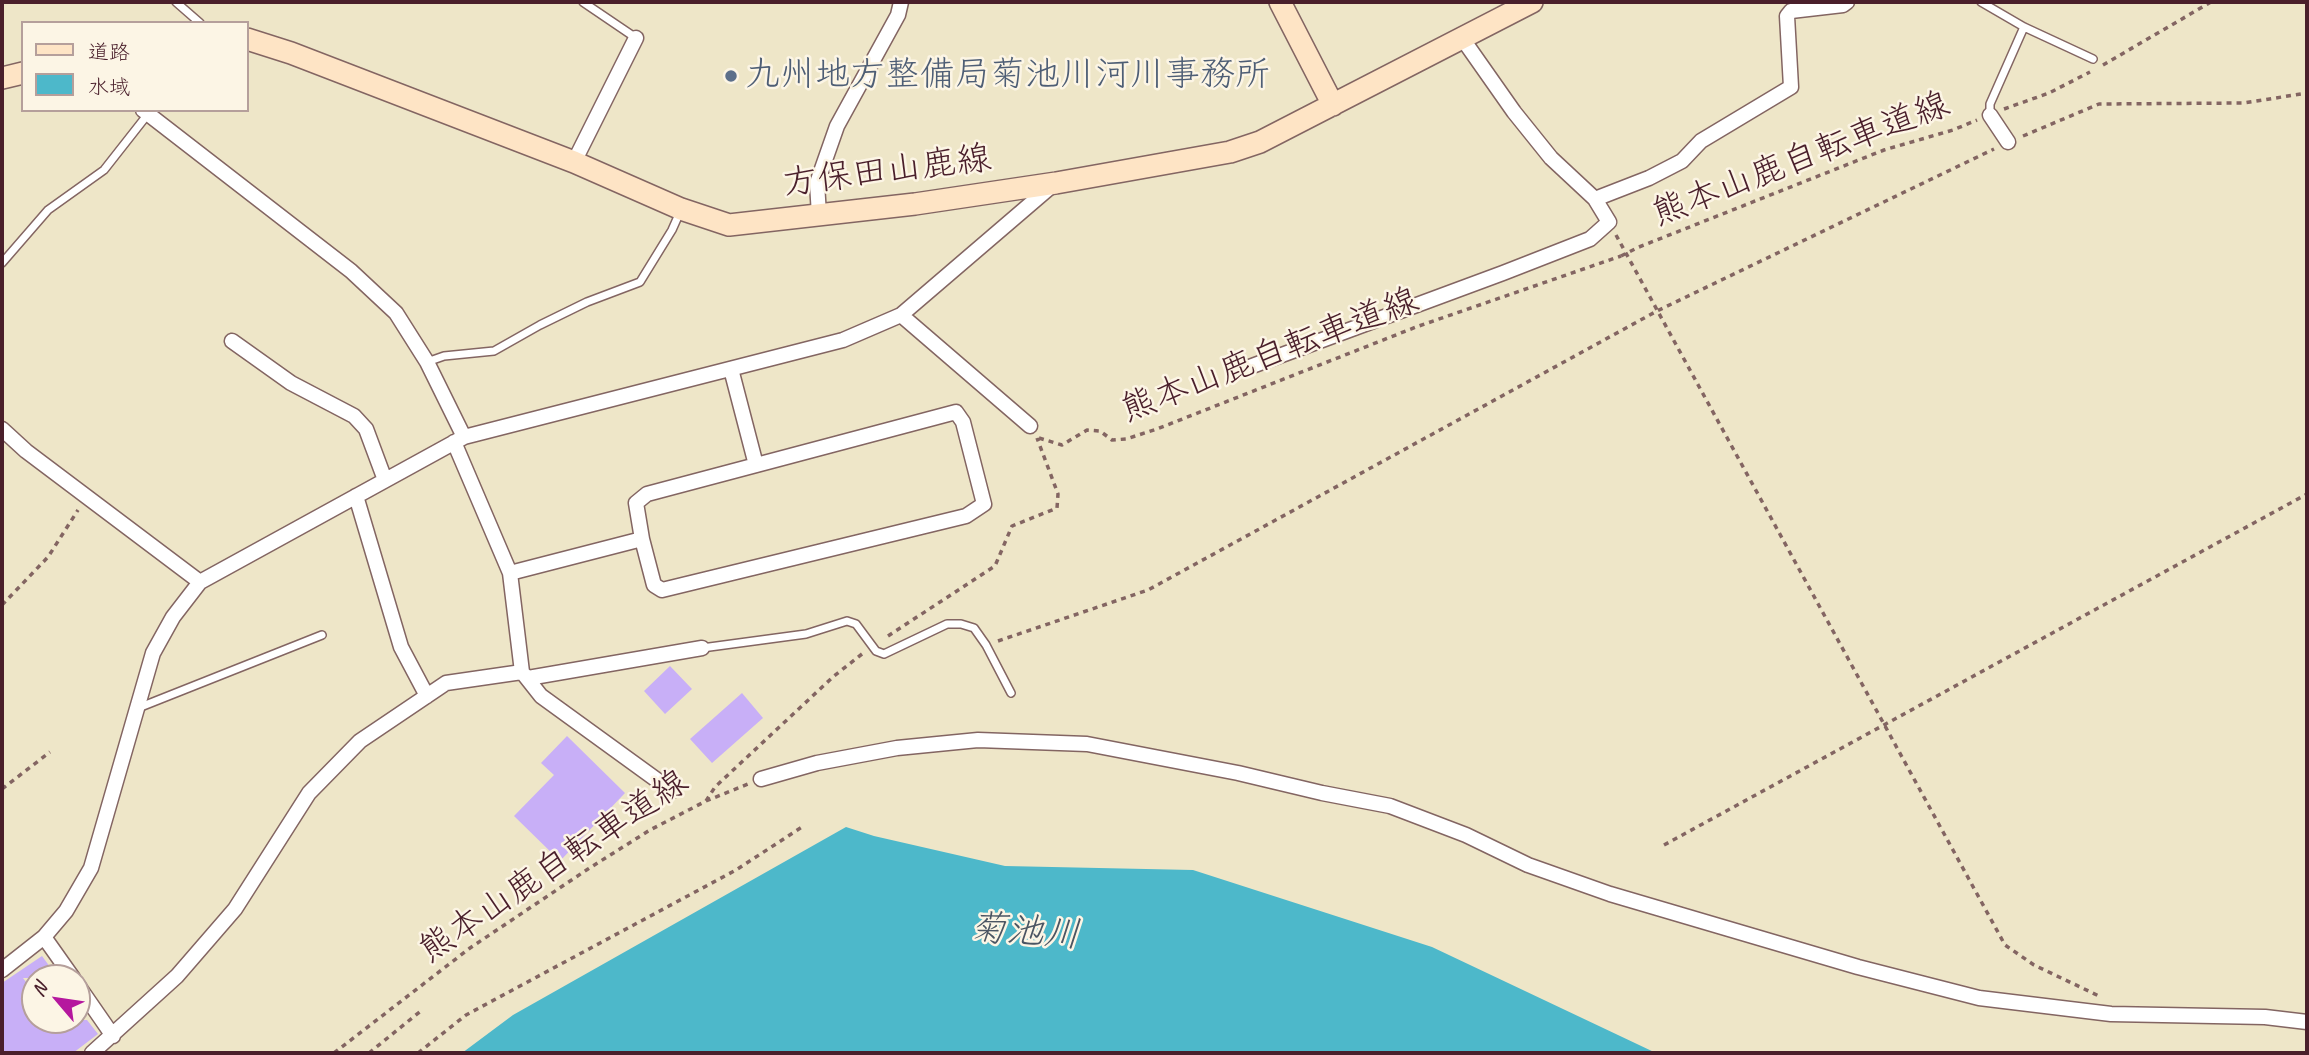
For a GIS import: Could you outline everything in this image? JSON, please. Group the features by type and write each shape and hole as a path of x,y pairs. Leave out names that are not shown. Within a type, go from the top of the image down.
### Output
{"main road":[{"path":"1280,2 1333,105"},
{"name":"方保田山鹿線","path":"248,39 291,53 574,162 681,209 729,225 915,204 1056,183 1230,152 1260,142 1532,2"},
{"path":"2,78 21,73"}],"street":[{"path":"819,215 817,183 837,126 898,15 901,2"},
{"path":"1595,199 1649,178 1682,161 1701,141 1791,86 1787,16 1791,11 1843,5 1847,2"},
{"path":"574,162 636,38"},
{"path":"1244,369 1503,274 1590,239 1609,222 1595,199 1551,159 1462,38"},
{"path":"148,112 351,271 396,313 426,362 510,573 525,675 541,696 672,792"},
{"path":"1990,115 2008,142"},
{"path":"2,970 44,937 66,911 90,868 153,653 173,617 200,582 459,440 844,341 901,315 1056,183"},
{"path":"901,315 1030,426"},
{"path":"232,341 291,383 354,416 366,429 385,480"},
{"path":"731,369 756,465"},
{"path":"956,412 963,422 984,504 966,516 662,590 654,585 642,539 636,503 647,494 956,412"},
{"path":"2,429 26,451 200,582"},
{"path":"356,496 401,647 427,696"},
{"path":"510,573 642,539"},
{"path":"92,1053 177,976 235,909 309,793 360,741 446,683 525,675 702,648"},
{"path":"761,779 817,763 897,748 978,740 1087,744 1390,806 1466,835 1528,865 1609,894 1858,967 1979,998 2111,1014 2265,1017 2307,1022"},
{"path":"44,937 63,964"},
{"path":"91,1004 113,1036"}],"lane":[{"path":"177,2 198,21"},
{"path":"583,2 636,38"},
{"path":"1981,2 2024,27 2093,59"},
{"path":"1990,115 1990,104 2024,27"},
{"path":"2,263 47,210 104,170 148,112"},
{"path":"426,362 444,356 494,351 587,302 640,282 672,230 681,209"},
{"path":"702,648 806,634 847,621 856,624 876,651 884,654 947,624 961,624 974,628 1011,693"},
{"path":"137,709 322,635"}],"path":[{"path":"2113,60 2211,2"},
{"name":"熊本山鹿自転車道線","path":"334,1053 470,948 650,830 706,801 715,787 807,701 872,646 995,566 1012,526 1058,508 1058,494 1037,438 1062,445 1087,430 1100,430 1112,440 1126,439 1157,429 1416,327 1621,256 1871,155 1953,131 2049,93 2096,69"},
{"path":"986,645 1148,590 1657,311 2008,142 2099,104 2244,103 2307,93"},
{"path":"1609,222 2006,945 2034,965 2110,1000"},
{"path":"1664,845 2307,494"},
{"path":"2,605 48,558 86,496"},
{"path":"2,789 50,752"},
{"path":"706,801 761,779"},
{"path":"418,1053 466,1015 736,870 802,827"},
{"path":"369,1053 422,1010"}],"water":[{"name":"菊池川","path":"846,827 1005,866 1193,870 1432,947 1656,1053 462,1053 513,1015"}],"building":[{"path":"670,666 692,689 665,714 644,691"},
{"path":"742,693 763,718 712,763 690,739"},
{"path":"567,736 625,793 560,861 514,816 554,775 541,763"},
{"path":"42,956 48,964 30,964"},
{"path":"21,970 21,1034 91,1034 91,1025 98,1034 73,1053 2,1053 2,983"}],"place":[{"name":"九州地方整備局菊池川河川事務所","path":"731,76"}]}
